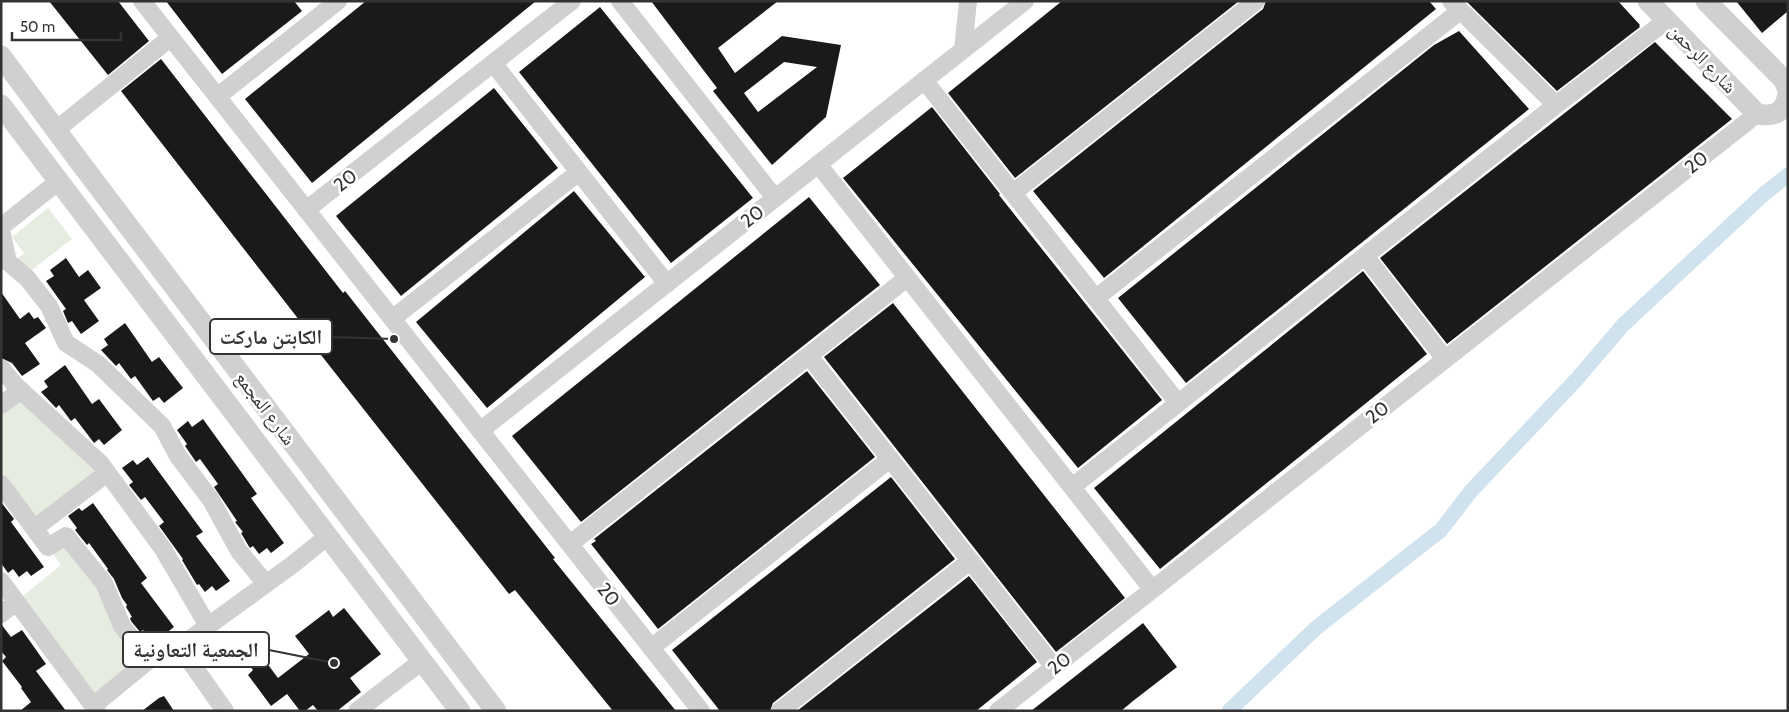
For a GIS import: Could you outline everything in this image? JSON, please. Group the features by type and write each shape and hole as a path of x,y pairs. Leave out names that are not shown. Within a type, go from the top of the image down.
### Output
{"street":[{"name":"20","path":"142,1 701,711"},
{"path":"217,97 319,7 338,1"},
{"name":"20","path":"306,210 572,1"},
{"path":"620,1 775,198"},
{"path":"963,50 968,1"},
{"name":"20","path":"480,431 1025,1"},
{"path":"1013,193 1256,1"},
{"name":"شارع الرحمن","path":"1648,1 1757,114"},
{"path":"1706,1 1786,88 1786,103 1779,112 1768,116 1757,114"},
{"path":"1096,298 1456,6 1556,105"},
{"path":"1072,487 1556,105 1667,20"},
{"path":"56,130 170,38"},
{"name":"شارع المجمع","path":"1,56 496,711"},
{"path":"493,63 667,284"},
{"path":"924,80 1178,403"},
{"name":"شارع المجمع","path":"1,105 460,711"},
{"name":"20","path":"998,711 1757,114"},
{"path":"818,164 1152,589"},
{"path":"82,165 1,228 5,265 27,278 49,306 66,343 98,364 162,426 178,456 211,500 238,550 266,584"},
{"path":"392,319 579,172"},
{"path":"1365,256 1445,359"},
{"path":"570,544 907,278"},
{"path":"809,356 1054,667"},
{"path":"1,368 21,390 101,464 163,549 208,626"},
{"path":"1,405 21,390"},
{"path":"651,648 890,459"},
{"path":"35,528 107,473"},
{"path":"1,484 48,547 66,536 104,583 122,626 149,660"},
{"path":"1,581 95,708 149,660 186,646 193,637 328,536"},
{"path":"780,711 970,561"},
{"path":"1,614 16,602"},
{"path":"402,634 424,616"},
{"path":"186,646 186,657 225,711"},
{"path":"357,711 422,661"}],"shaded area":[{"path":"48,208 72,239 25,275 14,261 24,253 12,237"},
{"path":"21,390 107,473 35,528 1,484 1,405"},
{"path":"66,536 149,660 93,706 16,602 61,565 48,547"}],"building":[{"path":"49,1 118,1 149,41 108,75"},
{"path":"166,1 294,1 302,11 222,74"},
{"path":"366,1 536,1 312,183 245,99"},
{"path":"651,1 778,1 718,48 735,73 782,36 841,45 826,117 772,165 713,91 717,88","holes":["784,62 817,67 758,112 744,93"]},
{"path":"1062,1 1239,1 1015,178 948,93"},
{"path":"1266,1 1429,1 1436,9 1104,278 1033,191 1263,9"},
{"path":"1466,1 1618,1 1640,27 1557,91"},
{"path":"1736,1 1788,1 1788,11 1762,33"},
{"path":"600,7 753,198 671,263 519,72"},
{"path":"1459,31 1529,109 1186,383 1118,298 1434,45"},
{"path":"1655,42 1732,119 1447,344 1380,258"},
{"path":"161,59 343,293 345,291 555,558 553,559 676,711 613,711 515,590 509,594 299,327 303,325 121,91"},
{"path":"494,88 558,168 401,296 336,216"},
{"path":"932,107 999,195 1162,400 1078,468 843,178"},
{"path":"574,191 645,277 487,408 416,322"},
{"path":"809,197 880,285 581,522 512,436"},
{"path":"66,258 79,277 88,270 101,288 84,300 99,321 81,334 72,321 68,323 63,311 66,309 46,281 54,276 50,270"},
{"path":"1363,271 1427,354 1160,569 1094,488"},
{"path":"1,292 20,319 29,312 34,319 38,317 46,328 25,343 40,364 22,376 12,363 1,358"},
{"path":"893,303 1125,598 1056,652 824,357"},
{"path":"125,323 152,362 159,357 183,388 164,403 159,397 153,401 135,376 131,379 119,363 116,366 101,350 108,345 104,339"},
{"path":"65,365 92,404 99,399 122,430 104,445 99,439 94,443 75,418 71,421 59,405 56,408 41,392 48,387 44,381"},
{"path":"807,371 875,457 658,629 591,544 596,541 594,539"},
{"path":"203,419 257,494 251,498 284,543 271,553 267,548 259,554 253,546 250,548 241,533 243,532 235,522 237,521 214,487 218,484 200,459 196,462 185,446 187,444 177,430 188,421 192,427"},
{"path":"148,457 203,532 196,536 230,581 216,591 212,586 205,592 199,584 197,585 183,559 159,526 164,522 145,497 141,500 129,485 133,482 122,468 133,460 137,465"},
{"path":"891,477 955,559 773,703 770,711 720,711 672,650"},
{"path":"1,502 14,519 11,522 44,567 31,576 27,571 19,577 13,569 8,573 1,563"},
{"path":"93,503 147,578 141,583 174,627 161,637 157,632 149,638 143,630 140,632 131,621 130,618 132,617 126,607 127,605 108,569 89,543 87,545 75,530 77,528 68,516 79,508 82,511"},
{"path":"969,576 1037,662 976,711 797,711"},
{"path":"344,608 381,654 350,678 361,692 337,711 318,711 313,705 305,711 300,711 287,694 271,706 248,675 253,670 242,655 254,646 278,678 309,654 295,636 329,610 333,617"},
{"path":"1143,623 1177,667 1121,711 1031,711"},
{"path":"1,624 11,637 22,630 46,664 36,671 66,711 20,711 31,702 2,661 6,657 1,651"},
{"path":"164,696 174,711 142,711 159,698"}],"waterway":[{"path":"1229,711 1316,628 1441,530 1471,491 1576,380 1623,325 1764,194 1788,175"}],"place":[{"name":"الكابتن ماركت","path":"394,339"},
{"name":"الجمعية التعاونية","path":"334,663"}]}
